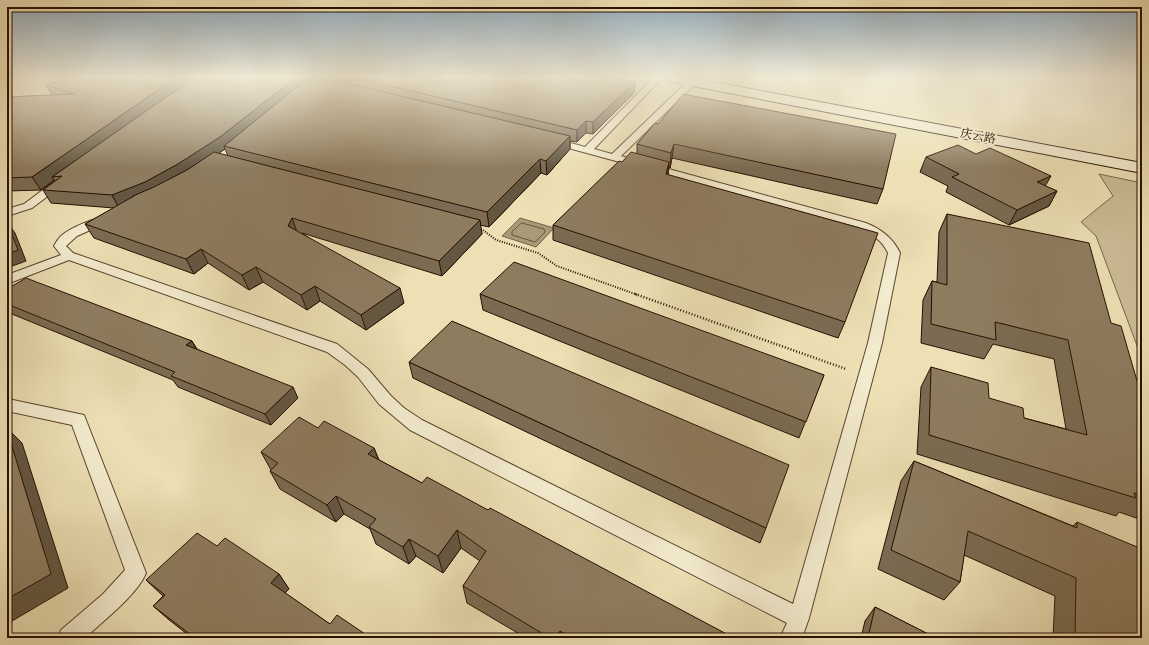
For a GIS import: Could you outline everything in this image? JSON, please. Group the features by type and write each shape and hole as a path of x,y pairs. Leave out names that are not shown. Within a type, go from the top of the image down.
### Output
{"main road":[{"name":"庆云路","path":"829,108 1142,168"},
{"name":"庆云路","path":"895,108 1120,150"}],"lane":[{"path":"587,150 628,108"},
{"path":"614,157 665,108"},
{"path":"544,139 862,225 888,241 894,253 875,343 799,618 791,638"},
{"path":"7,213 28,206 66,178"},
{"path":"113,216 63,239 60,246 69,256 332,348 363,373 385,400 398,412 416,425 799,618"},
{"path":"7,280 69,256"},
{"path":"7,403 8,405 78,420 136,573 110,601 69,638"}],"path":[{"path":"483,230 496,240 538,253 557,266 866,376"}],"shaded area":[{"path":"1099,174 1142,183 1142,359 1096,236 1081,222 1113,196"}],"water":[{"path":"520,218 554,228 536,247 502,236"}],"building":[{"path":"7,108 132,108 32,177 7,178"},
{"path":"150,108 257,108 220,137 178,164 145,182 112,195 43,190 62,176 52,177"},
{"path":"271,108 452,108 570,136 546,161 540,159 487,212 224,146"},
{"path":"484,108 608,108 593,122 586,121 577,130"},
{"path":"671,108 758,108 896,134 883,189 674,144 671,153 637,144 655,123 658,124"},
{"path":"958,145 976,154 990,148 1051,176 1037,182 1057,191 1017,210 952,177 959,174 926,157"},
{"path":"214,152 480,220 439,261 292,218 288,226 400,288 361,315 315,286 301,295 256,267 242,275 201,249 186,259 85,224 133,196 187,170"},
{"path":"631,152 669,162 666,174 878,233 845,322 553,225 619,161 622,162"},
{"path":"947,214 1089,243 1111,323 1121,326 1142,398 1142,495 1134,493 1136,498 929,435 931,367 988,383 989,398 1023,408 1024,418 1087,435 1068,340 995,322 996,340 931,324 932,281 947,285"},
{"path":"7,222 18,250 7,254"},
{"path":"514,262 824,375 806,422 480,294"},
{"path":"26,278 192,341 186,345 293,387 265,414 171,376 175,372 7,304 7,289"},
{"path":"452,321 789,465 766,528 409,362"},
{"path":"299,417 318,428 324,421 374,448 368,454 422,483 427,477 488,510 490,508 734,638 572,638 560,631 556,638 550,638 463,586 486,551 457,530 438,556 409,539 403,547 369,527 376,519 336,496 327,505 270,471 278,463 261,452"},
{"path":"7,430 51,574 7,599"},
{"path":"914,461 1077,528 1077,522 1142,549 1142,638 1075,638 1076,578 968,531 960,582 891,550"},
{"path":"197,533 217,546 225,538 279,574 271,583 330,624 337,615 371,638 195,638 153,606 165,595 146,580"},
{"path":"875,607 936,638 868,638"}]}
